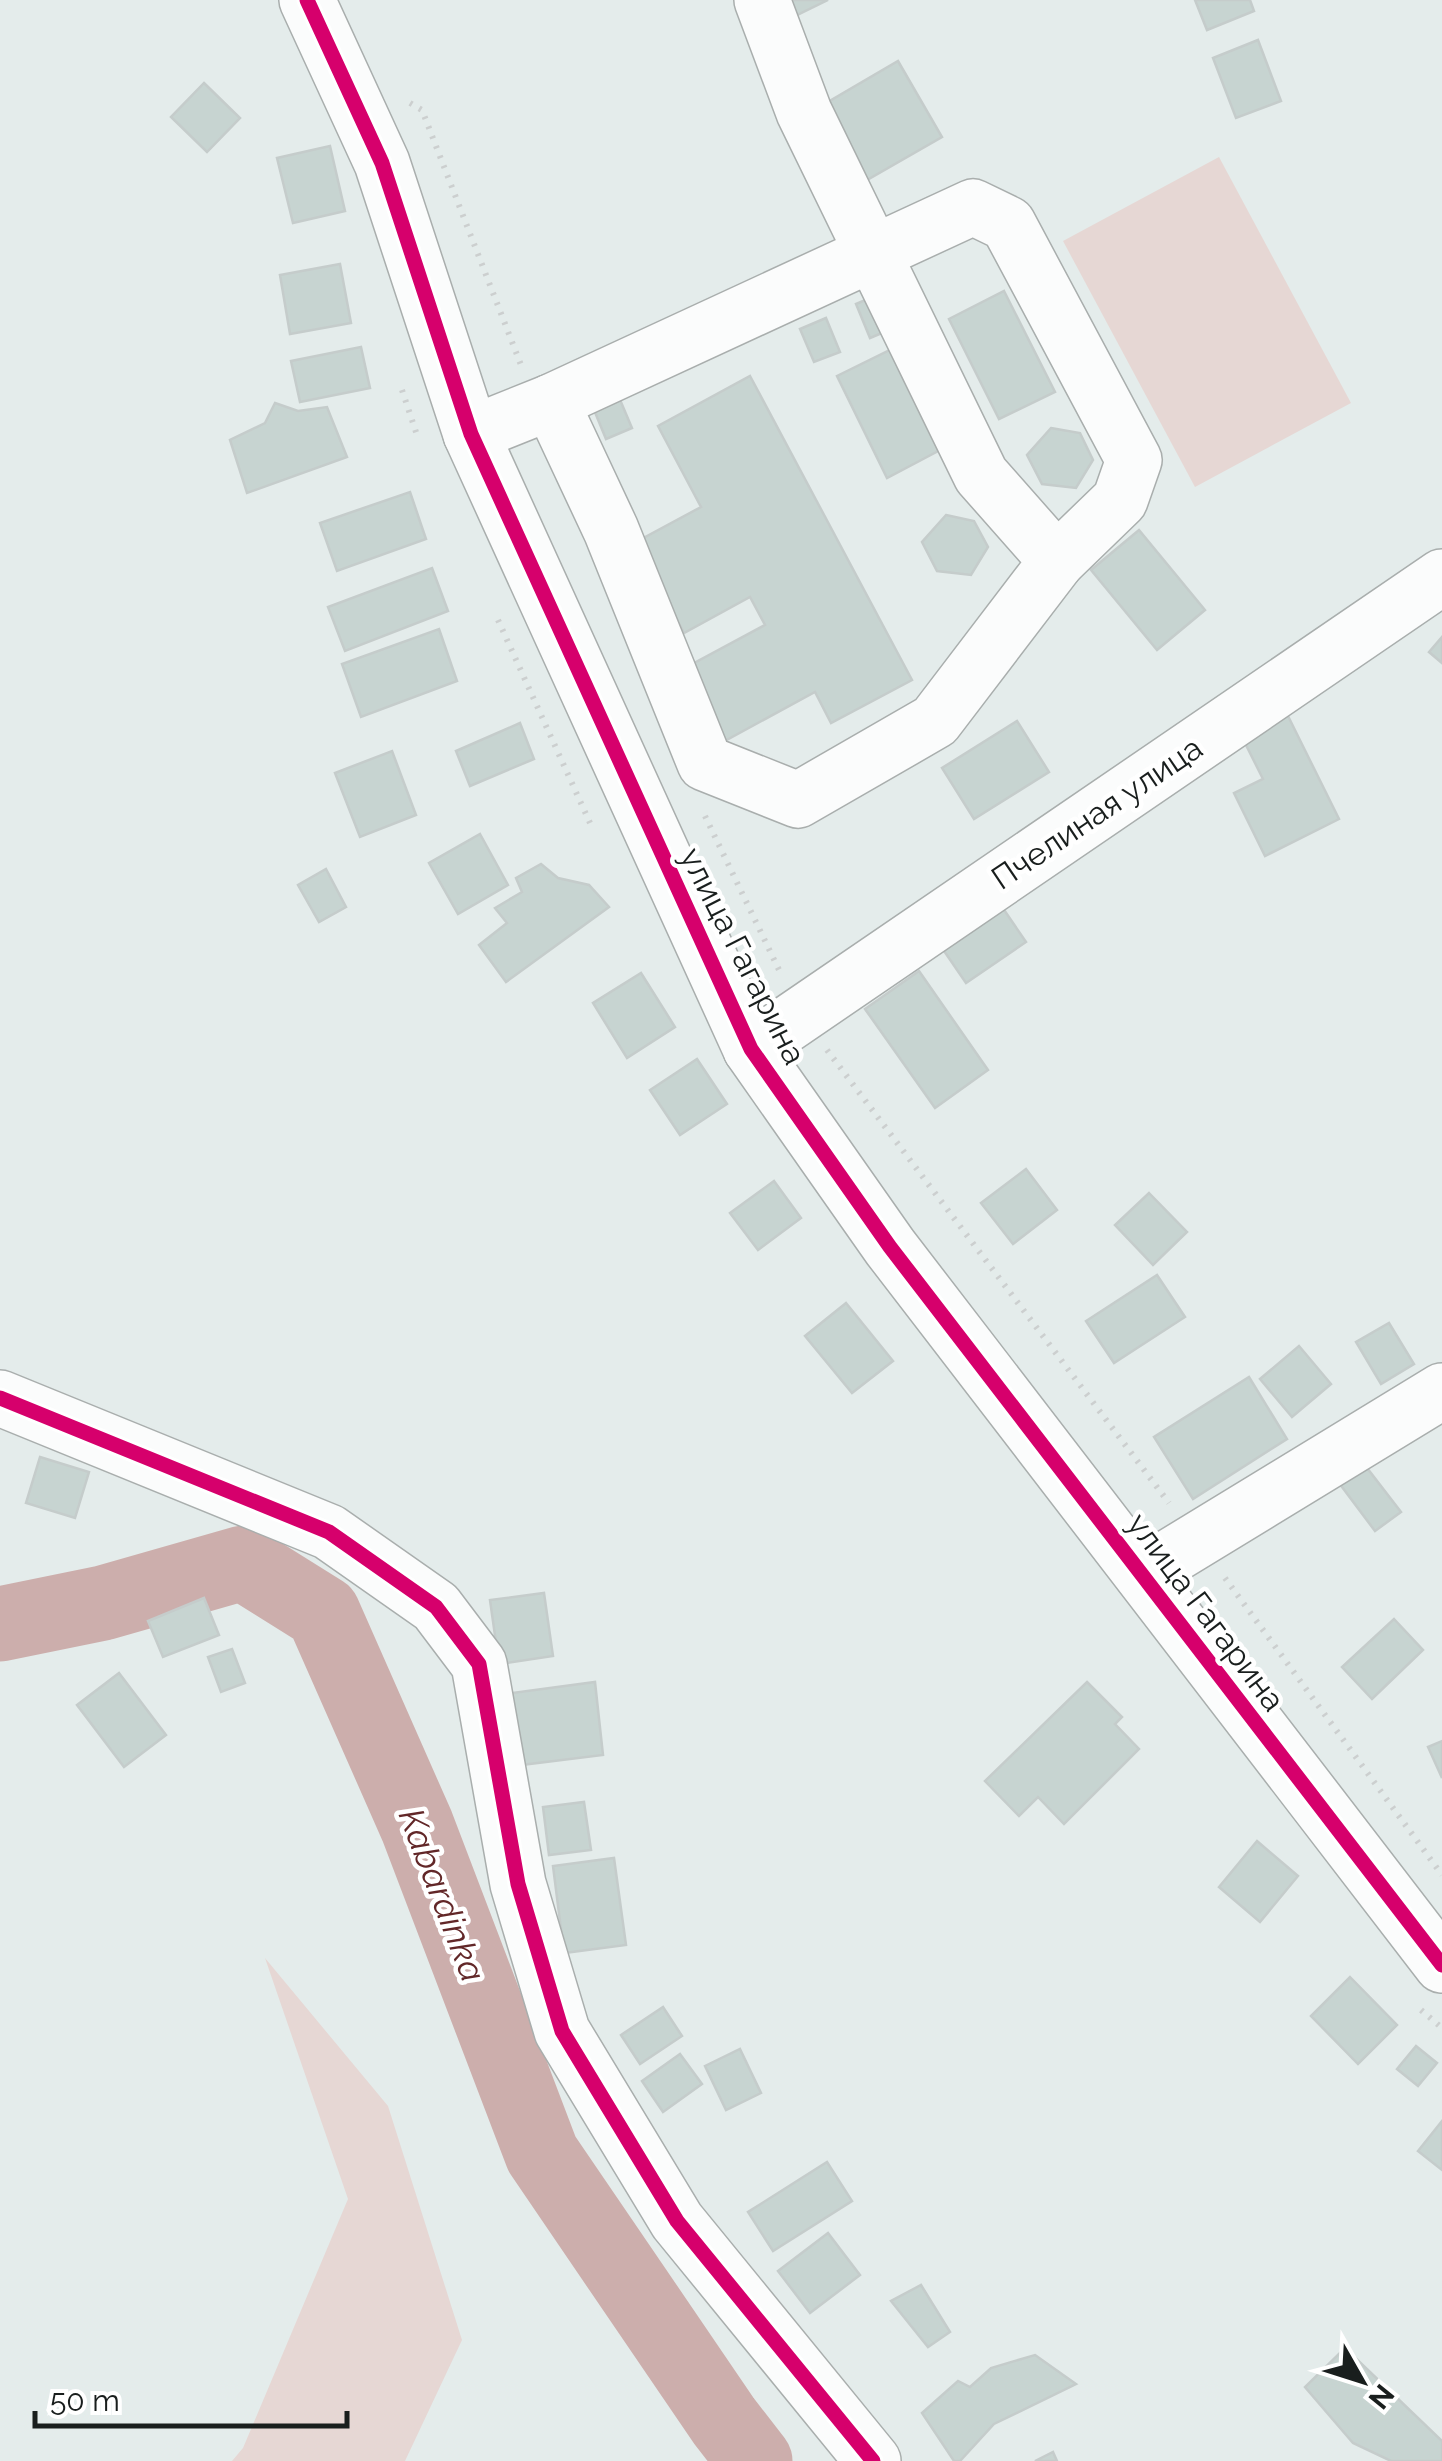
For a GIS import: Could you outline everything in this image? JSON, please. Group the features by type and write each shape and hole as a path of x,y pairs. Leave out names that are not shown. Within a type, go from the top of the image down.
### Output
{"street":[{"name":"улица Гагарина","path":"307,0 382,163 471,434 606,737 752,1049 890,1247 1442,1964"},
{"path":"762,0 804,112 981,475 1057,561"},
{"path":"471,434 551,402 973,207 1008,224 1134,460 1120,500 1057,561 935,722 798,800 705,763 612,530 551,402"},
{"name":"Пчелиная улица","path":"752,1049 1442,577"},
{"path":"1142,1574 1442,1391"},
{"path":"0,1398 329,1532 436,1607 479,1664 518,1884 562,2031 677,2221 874,2461"}],"shaded area":[{"path":"1219,157 1351,403 1195,487 1063,241"},
{"path":"265,1958 388,2106 462,2340 405,2461 232,2461 243,2448 348,2199"}],"building":[{"path":"787,0 828,0 795,16"},
{"path":"1195,0 1250,0 1254,11 1207,30"},
{"path":"1258,40 1281,101 1236,118 1213,58"},
{"path":"898,61 942,137 860,184 816,109"},
{"path":"204,83 240,118 207,152 171,117"},
{"path":"330,146 345,211 293,223 277,158"},
{"path":"340,264 351,323 290,334 280,275"},
{"path":"1004,291 1055,392 999,419 949,319"},
{"path":"882,293 896,327 870,338 856,304"},
{"path":"826,318 840,352 814,362 800,329"},
{"path":"361,347 370,388 300,402 291,361"},
{"path":"892,349 942,449 887,478 837,376"},
{"path":"750,376 912,680 831,723 815,692 721,743 683,669 765,625 750,597 684,633 636,542 701,507 658,426"},
{"path":"618,395 632,428 606,439 592,405"},
{"path":"275,403 298,411 327,407 347,457 247,493 230,440 265,423"},
{"path":"1051,428 1080,433 1093,460 1076,488 1042,484 1027,455"},
{"path":"410,492 426,539 337,571 320,523"},
{"path":"946,515 974,521 988,547 971,575 937,571 922,542"},
{"path":"1139,530 1205,610 1157,650 1091,570"},
{"path":"432,568 448,611 345,651 328,607"},
{"path":"439,629 457,681 361,717 342,664"},
{"path":"1442,637 1442,663 1429,652"},
{"path":"1288,716 1339,819 1265,856 1234,793 1263,779 1243,739"},
{"path":"1017,721 1049,772 974,819 942,768"},
{"path":"520,723 534,759 470,786 456,751"},
{"path":"392,751 416,815 360,837 335,773"},
{"path":"480,834 508,885 458,914 429,863"},
{"path":"541,864 558,878 589,885 609,907 506,982 479,945 507,923 495,908 522,892 516,878"},
{"path":"326,869 346,907 319,922 298,885"},
{"path":"1000,904 1026,942 966,983 940,945"},
{"path":"919,971 988,1070 935,1108 865,1009"},
{"path":"641,973 675,1027 627,1058 593,1003"},
{"path":"697,1059 727,1104 680,1135 650,1090"},
{"path":"1026,1169 1057,1210 1013,1244 981,1203"},
{"path":"774,1181 801,1218 758,1250 730,1213"},
{"path":"1149,1193 1187,1232 1153,1265 1115,1225"},
{"path":"1157,1275 1185,1317 1114,1363 1086,1321"},
{"path":"846,1303 893,1361 852,1393 805,1336"},
{"path":"1389,1323 1414,1364 1381,1384 1356,1342"},
{"path":"1299,1346 1331,1384 1292,1417 1260,1379"},
{"path":"1249,1377 1287,1439 1193,1499 1154,1437"},
{"path":"40,1457 89,1472 75,1518 26,1503"},
{"path":"1364,1464 1401,1512 1375,1531 1339,1483"},
{"path":"544,1593 553,1656 499,1664 490,1600"},
{"path":"204,1598 219,1635 163,1657 148,1621"},
{"path":"1394,1619 1423,1650 1372,1699 1342,1667"},
{"path":"232,1649 245,1683 221,1692 208,1657"},
{"path":"119,1673 166,1735 124,1767 77,1705"},
{"path":"595,1682 603,1755 521,1765 512,1693"},
{"path":"1087,1682 1122,1717 1115,1724 1139,1749 1064,1824 1038,1797 1019,1816 985,1781"},
{"path":"1442,1741 1442,1778 1428,1747"},
{"path":"584,1802 591,1850 549,1855 543,1807"},
{"path":"1257,1841 1298,1876 1260,1922 1219,1887"},
{"path":"614,1858 626,1945 564,1953 553,1866"},
{"path":"1350,1977 1397,2025 1358,2064 1311,2016"},
{"path":"663,2007 682,2036 640,2064 621,2035"},
{"path":"1416,2046 1437,2063 1418,2086 1397,2069"},
{"path":"740,2049 761,2093 726,2110 705,2066"},
{"path":"680,2054 702,2084 663,2112 642,2081"},
{"path":"1442,2121 1442,2170 1418,2151"},
{"path":"827,2162 852,2201 773,2251 748,2212"},
{"path":"828,2233 860,2275 810,2313 778,2271"},
{"path":"921,2285 950,2332 928,2347 891,2301"},
{"path":"1345,2348 1442,2441 1442,2461 1391,2461 1353,2443 1305,2387"},
{"path":"1035,2355 1076,2384 994,2424 960,2461 954,2461 922,2413 958,2381 970,2387 991,2368"},
{"path":"1053,2452 1057,2461 1035,2461"}],"waterway":[{"name":"Kabardinka","path":"0,1624 103,1603 243,1563 323,1613 417,1826 542,2154 755,2461"}],"cycle path":[{"path":"307,0 382,163 471,434 751,1049 890,1247 1442,1965"},
{"path":"0,1398 329,1532 436,1607 479,1664 518,1884 562,2031 677,2221 873,2461"}]}
